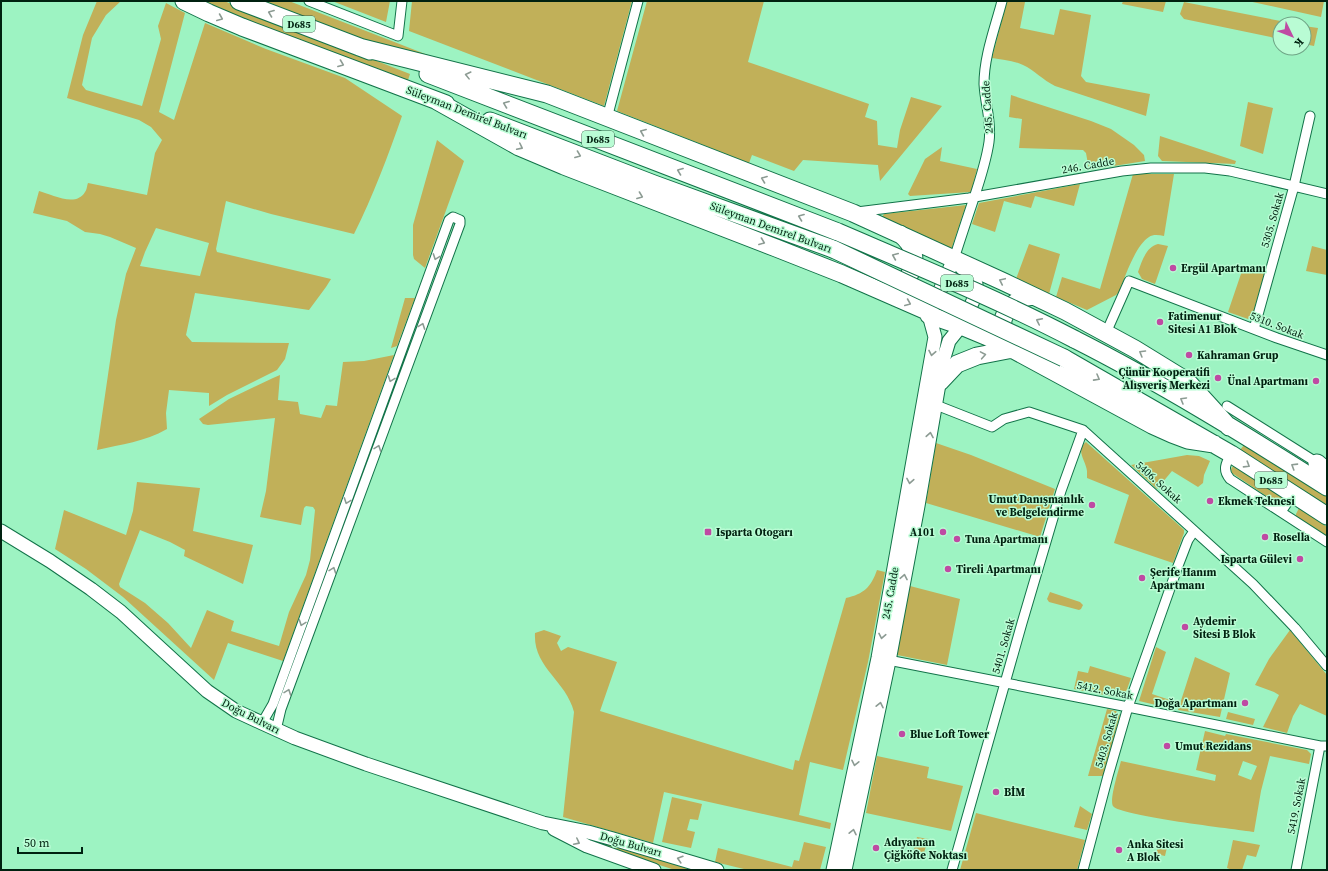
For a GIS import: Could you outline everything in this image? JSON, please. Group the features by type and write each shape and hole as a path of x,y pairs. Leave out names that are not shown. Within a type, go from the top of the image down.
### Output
{"highway":[{"name":"Süleyman Demirel Bulvarı","path":"184,1 242,27 654,184 833,249 1064,358 1231,454 1327,516"},
{"name":"Süleyman Demirel Bulvarı","path":"239,1 838,232 949,279 1039,321 1137,373 1327,487"},
{"path":"359,47 547,94 853,213 1033,296 1106,333 1147,356 1187,381 1229,427"},
{"path":"437,101 519,147 874,288 929,312 929,315 997,341 1165,431 1188,440 1214,444"},
{"path":"874,288 891,289 902,284 910,275 914,264 913,252 908,242 900,234"},
{"path":"1013,350 1004,334 1004,316 1015,302 1021,298 1033,296"},
{"path":"940,382 957,364 977,356 1013,350"}],"street":[{"path":"309,1 398,36 402,1"},
{"path":"607,118 638,1"},
{"name":"245. Cadde","path":"832,870 918,506 943,361 949,341 961,326 973,301 976,284 954,259 985,162 990,131 985,93 985,71 989,46 1002,1"},
{"name":"5305. Sokak","path":"1254,329 1294,186 1310,116"},
{"name":"246. Cadde","path":"853,213 974,197 1122,171 1151,168 1218,169 1327,194"},
{"path":"262,723 269,712 275,697 449,220 452,217 458,218 460,220 460,224 284,702 276,730"},
{"path":"929,315 954,259"},
{"name":"5310. Sokak","path":"1106,333 1129,281 1300,347 1327,355"},
{"name":"245. Cadde","path":"845,870 883,659 935,337 929,315"},
{"name":"5406. Sokak","path":"936,404 992,427 1004,419 1029,412 1083,430 1253,584 1277,608 1327,666"},
{"path":"1227,406 1324,468"},
{"name":"5401. Sokak","path":"952,870 1004,683 1061,491 1083,430"},
{"path":"1231,454 1224,468 1228,477 1327,542"},
{"path":"1281,512 1293,494"},
{"name":"Doğu Bulvarı","path":"1,531 50,560 92,589 121,612 207,691 236,711 276,730 366,764 543,823 607,837 717,870"},
{"name":"5403. Sokak","path":"1083,870 1128,707 1178,566 1188,540 1194,531"},
{"name":"5412. Sokak","path":"883,659 1324,746"},
{"name":"5419. Sokak","path":"1296,870 1324,746"},
{"name":"Doğu Bulvarı","path":"543,823 587,846 654,870"}],"shaded area":[{"path":"97,1 121,1 106,15 92,38 82,85 86,90 142,106 161,39 158,26 166,3 185,13 159,112 174,120 205,23 266,49 345,78 402,116 380,176 354,234 271,214 226,201 216,249 217,252 331,279 309,310 195,293 186,335 192,342 289,343 285,359 277,370 227,395 209,406 209,393 169,390 166,413 167,429 141,440 97,450 116,320 126,274 136,248 110,237 85,232 67,221 33,213 39,191 70,200 81,197 86,190 88,183 147,195 155,153 162,140 151,127 139,120 67,98 83,35","holes":["156,228 209,243 200,276 140,266"]},
{"path":"197,1 224,1 410,74 407,83"},
{"path":"262,1 289,1 492,80 424,63"},
{"path":"332,1 390,1 386,22"},
{"path":"412,1 632,1 604,106 409,31"},
{"path":"647,1 764,1 748,62 869,104 865,117 877,121 878,145 897,148 900,130 911,97 942,106 880,181 878,165 803,160 794,171 752,155 749,163 617,111"},
{"path":"1007,1 1025,2 1020,28 1054,35 1060,9 1091,15 1081,76 1086,82 1150,94 1146,116 1055,86 1019,63 992,58"},
{"path":"1123,1 1166,1 1163,12 1122,4"},
{"path":"1248,1 1310,2 1324,1 1321,17"},
{"path":"1184,2 1272,19 1272,37 1184,19 1180,14"},
{"path":"1312,27 1318,28 1314,46 1312,46"},
{"path":"1011,95 1111,129 1134,145 1144,155 1145,161 1089,170 1086,153 1083,150 1019,148 1022,119 1009,117"},
{"path":"1248,102 1273,108 1263,154 1240,146"},
{"path":"1160,136 1236,161 1235,164 1162,161 1158,156"},
{"path":"437,140 464,161 425,268 414,259 413,225"},
{"path":"942,147 940,161 977,169 971,192 910,196 908,194 925,159"},
{"path":"1133,174 1174,174 1164,236 1152,235 1139,247 1127,270 1119,292 1116,295 1087,310 1056,297 1062,277 1100,289"},
{"path":"1080,184 1074,206 1035,196 1031,208 1004,201 995,232 972,224 979,203"},
{"path":"966,205 951,250 882,217 884,214"},
{"path":"1029,244 1060,254 1049,294 1016,279"},
{"path":"1158,244 1168,246 1155,284 1142,279 1138,272 1147,251"},
{"path":"1312,246 1327,250 1327,275 1306,271"},
{"path":"1244,265 1265,271 1252,317 1248,319 1228,312"},
{"path":"405,298 415,298 397,346 391,348"},
{"path":"394,355 283,661 228,643 214,680 123,597 86,569 55,549 64,510 126,535 133,511 137,482 200,488 193,531 253,545 243,584 184,556 185,550 170,542 140,530 119,584 120,587 145,603 168,623 191,648 207,610 234,621 231,631 279,646 289,612 306,575 310,560 315,510 313,507 306,506 304,508 301,525 260,517 266,491 275,418 208,425 203,424 199,419 229,399 280,375 278,400 298,402 300,414 321,418 326,405 337,406 343,362 364,361"},
{"path":"1086,442 1184,530 1173,563 1114,543 1129,495 1087,478 1087,471 1081,452 1081,448"},
{"path":"936,443 971,455 1055,489 1040,537 926,503"},
{"path":"1245,444 1327,497 1327,509 1239,451"},
{"path":"1187,455 1199,456 1210,461 1204,475 1203,483 1198,487 1172,471 1157,489 1131,465"},
{"path":"1233,466 1282,497 1279,503 1275,502 1232,473 1231,469"},
{"path":"1299,508 1327,527 1327,536 1296,516"},
{"path":"877,570 885,572 868,662 843,770 810,762 799,815 831,823 830,829 664,792 653,843 563,817 574,712 564,691 539,656 535,633 544,630 561,636 557,643 561,651 568,647 617,662 600,711 793,770 795,760 799,761 846,598 858,594 866,589"},
{"path":"910,586 960,599 947,665 897,655"},
{"path":"1050,592 1080,602 1083,605 1079,610 1049,602 1047,599"},
{"path":"1290,630 1327,675 1327,716 1300,704 1293,716 1287,733 1263,727 1279,695 1255,685 1269,659"},
{"path":"1156,647 1166,652 1152,694 1176,702 1173,709 1139,701"},
{"path":"1195,657 1230,673 1220,717 1178,710"},
{"path":"1090,666 1131,678 1125,695 1120,698 1074,689 1078,671 1088,673"},
{"path":"1107,709 1116,711 1120,715 1103,776 1088,776"},
{"path":"1228,712 1255,719 1253,725 1226,719"},
{"path":"1205,731 1225,736 1226,734 1307,750 1311,754 1309,764 1270,756 1261,791 1254,832 1155,818 1120,810 1113,806 1113,791 1121,761 1215,781 1216,775 1196,770","holes":["1243,761 1257,766 1251,780 1238,775"]},
{"path":"877,756 929,767 927,778 963,786 951,831 866,813"},
{"path":"672,797 702,804 698,820 690,819 687,830 695,832 691,848 662,842"},
{"path":"1080,806 1092,814 1087,830 1074,827"},
{"path":"976,813 1085,840 1077,870 960,870"},
{"path":"917,837 928,839 922,860 912,858"},
{"path":"585,838 590,838 692,870 675,870 600,846 589,842"},
{"path":"1160,840 1168,843 1165,856 1156,854"},
{"path":"1233,840 1260,845 1256,857 1247,855 1242,870 1232,870 1227,868"},
{"path":"804,842 826,847 820,870 748,870 715,862 718,848 792,867 794,860 799,861"}],"place":[{"name":"Ergül Apartmanı","path":"1173,268"},
{"name":"Fatimenur Sitesi A1 Blok","path":"1160,322"},
{"name":"Kahraman Grup","path":"1189,355"},
{"name":"Çünür Kooperatifi Alışveriş Merkezi","path":"1218,378"},
{"name":"Ünal Apartmanı","path":"1316,381"},
{"name":"Ekmek Teknesi","path":"1210,501"},
{"name":"Umut Danışmanlık ve Belgelendirme","path":"1092,505"},
{"name":"Isparta Otogarı","path":"708,532"},
{"name":"A101","path":"943,532"},
{"name":"Rosella","path":"1265,537"},
{"name":"Tuna Apartmanı","path":"957,539"},
{"name":"Isparta Gülevi","path":"1300,559"},
{"name":"Tireli Apartmanı","path":"948,569"},
{"name":"Şerife Hanım Apartmanı","path":"1142,578"},
{"name":"Aydemir Sitesi B Blok","path":"1185,627"},
{"name":"Doğa Apartmanı","path":"1245,703"},
{"name":"Blue Loft Tower","path":"902,734"},
{"name":"Umut Rezidans","path":"1167,746"},
{"name":"BİM","path":"996,792"},
{"name":"Adıyaman Çiğköfte Noktası","path":"876,848"},
{"name":"Anka Sitesi A Blok","path":"1119,850"}]}
